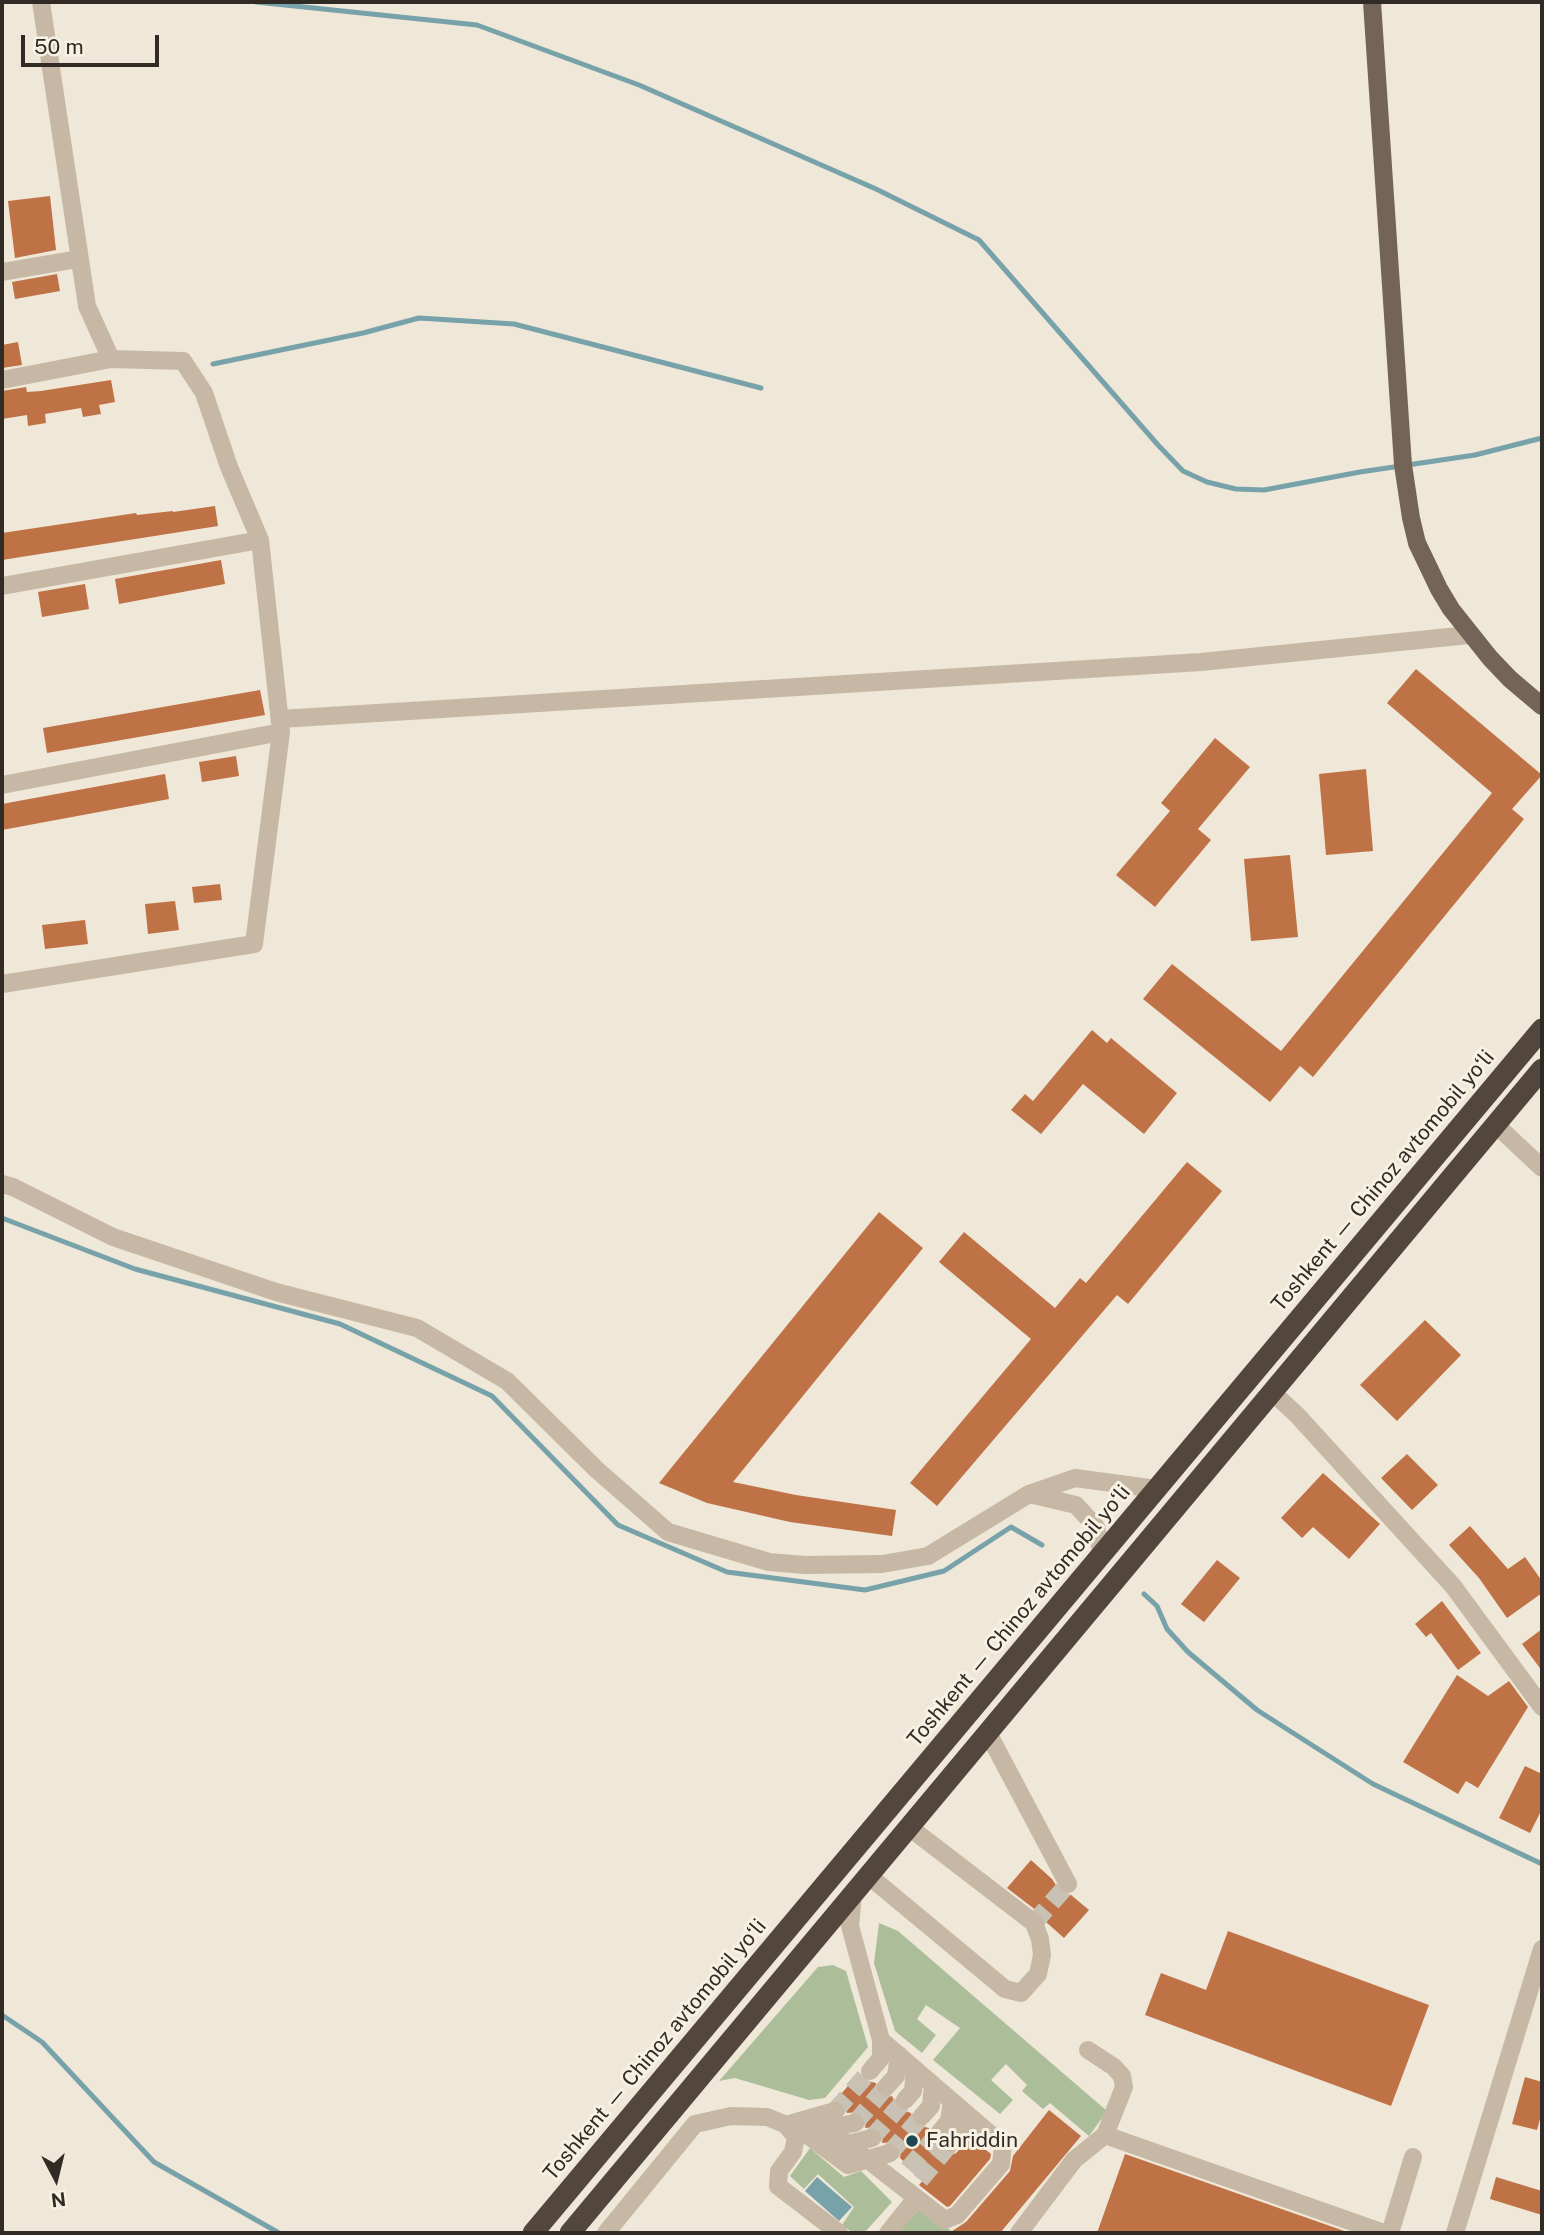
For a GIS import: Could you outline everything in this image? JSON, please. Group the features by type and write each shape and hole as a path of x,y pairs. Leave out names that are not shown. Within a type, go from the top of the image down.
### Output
{"highway":[{"name":"Toshkent — Chinoz avtomobil yoʻli","path":"533,2233 1542,1029"},
{"path":"570,2233 1542,1069"},
{"path":"1438,1154 1448,1154 1454,1159 1456,1166 1452,1177"}],"main road":[{"path":"1372,2 1403,469 1418,543 1438,589 1469,635 1510,679 1542,706"}],"street":[{"path":"41,2 87,306 111,359"},
{"path":"2,272 78,259"},
{"path":"2,380 111,359 183,361 204,393 229,467 260,540 281,725 254,944 2,984"},
{"path":"2,586 260,540"},
{"path":"2,785 281,725 1201,662 1469,635"},
{"path":"1496,1125 1542,1168"},
{"path":"2,1184 113,1237 276,1292 416,1328 507,1381 597,1469 668,1532 769,1562 805,1565 882,1564 928,1556 1028,1494 1075,1478 1157,1489"},
{"path":"1272,1392 1297,1415 1453,1586 1542,1707"},
{"path":"1028,1494 1076,1505 1096,1527 1102,1555"},
{"path":"988,1733 1068,1884"},
{"path":"869,1876 1005,1989 1021,1993 1038,1974 1042,1955 1034,1923 909,1827"},
{"path":"853,1894 850,1926 881,2040 881,2058 870,2071"},
{"path":"1455,2233 1542,1948"},
{"path":"606,2233 695,2124 732,2116 767,2117 808,2126 848,2144 869,2160 905,2177 916,2198 945,2220 957,2215 1001,2164 1003,2145 881,2040"},
{"path":"1020,2233 1074,2160 1105,2135 1124,2087 1122,2076 1114,2067 1088,2050"},
{"path":"886,2087 896,2076 899,2055"},
{"path":"905,2100 913,2091 915,2069"},
{"path":"922,2116 931,2106 933,2085"},
{"path":"952,2101 945,2138 962,2132 967,2114"},
{"path":"835,2111 808,2126 796,2137 793,2152 779,2171 778,2186 839,2233"},
{"path":"808,2126 855,2123"},
{"path":"808,2126 826,2149 848,2165 890,2153"},
{"path":"1105,2135 1386,2233 1413,2157"},
{"path":"826,2149 872,2138"},
{"path":"888,2233 916,2198"}],"green space":[{"path":"879,1923 898,1931 1107,2111 1089,2136 1050,2103 1043,2109 1022,2091 1027,2085 1006,2064 991,2080 1013,2100 1000,2114 933,2060 960,2028 926,2005 917,2019 936,2035 922,2053 895,2031 874,1963"},
{"path":"833,1965 846,1971 868,2047 825,2098 809,2100 735,2078 719,2081 818,1967"},
{"path":"810,2148 844,2177 861,2171 892,2202 865,2232 853,2233 842,2225 854,2207 818,2174 804,2189 790,2176"},
{"path":"919,2209 929,2214 954,2233 898,2233"}],"water":[{"path":"817,2177 852,2207 839,2221 805,2191"}],"building":[{"path":"50,196 56,250 15,258 8,201"},
{"path":"57,274 60,291 15,299 12,282"},
{"path":"18,342 22,365 2,368 2,345"},
{"path":"111,380 115,402 99,405 101,414 83,417 81,408 45,414 46,423 28,426 27,415 2,419 2,391 26,387 27,392 41,391"},
{"path":"215,506 218,526 2,560 2,533 136,513 173,512"},
{"path":"221,560 225,584 119,604 115,579"},
{"path":"85,584 89,609 42,617 38,592"},
{"path":"1416,669 1542,775 1512,809 1524,819 1313,1077 1300,1066 1270,1102 1143,999 1172,964 1281,1051 1492,793 1387,703"},
{"path":"260,690 265,715 47,753 43,728"},
{"path":"1215,738 1250,767 1198,829 1211,840 1155,907 1116,875 1170,811 1161,803"},
{"path":"236,756 239,776 202,782 199,762"},
{"path":"1366,769 1373,851 1326,855 1319,774"},
{"path":"165,774 169,799 2,830 2,804"},
{"path":"1290,855 1298,937 1251,941 1244,859"},
{"path":"220,884 222,900 194,903 192,887"},
{"path":"175,901 179,930 148,934 145,904"},
{"path":"85,920 88,944 45,949 42,925"},
{"path":"1092,1030 1107,1043 1111,1038 1177,1093 1144,1134 1083,1084 1041,1134 1011,1110 1025,1094 1033,1101"},
{"path":"1187,1162 1222,1191 1128,1304 1117,1295 937,1506 910,1483 1031,1339 939,1262 964,1232 1055,1308 1080,1278 1086,1283"},
{"path":"879,1212 923,1248 733,1482 796,1495 896,1510 892,1536 790,1522 707,1503 659,1483"},
{"path":"1425,1320 1461,1355 1397,1421 1360,1385"},
{"path":"1407,1454 1438,1485 1412,1510 1381,1478"},
{"path":"1323,1473 1380,1524 1349,1559 1313,1527 1302,1538 1281,1518"},
{"path":"1470,1526 1508,1569 1525,1557 1542,1581 1542,1593 1507,1618 1479,1578 1449,1545"},
{"path":"1217,1560 1240,1578 1204,1622 1181,1604"},
{"path":"1442,1601 1481,1653 1458,1670 1431,1633 1426,1637 1415,1624"},
{"path":"1542,1629 1542,1671 1522,1644"},
{"path":"1457,1675 1488,1696 1509,1681 1528,1707 1478,1788 1466,1781 1458,1794 1403,1762"},
{"path":"1525,1766 1542,1774 1542,1809 1530,1833 1499,1818"},
{"path":"1031,1860 1052,1879 1061,1893 1071,1895 1089,1910 1064,1938 1041,1914 1007,1888"},
{"path":"1228,1931 1429,2005 1391,2106 1145,2015 1161,1973 1206,1990"},
{"name":"Fahriddin","path":"859,2073 863,2080 876,2083 875,2090 879,2096 892,2096 898,2109 911,2113 915,2125 929,2128 929,2138 940,2144 943,2151 955,2154 971,2138 991,2154 990,2159 950,2206 947,2207 919,2185 924,2179 900,2158 901,2151 897,2144 882,2143 880,2130 874,2127 865,2128 863,2115 858,2112 847,2113 843,2103 836,2100"},
{"path":"1525,2077 1542,2082 1542,2112 1537,2130 1512,2124"},
{"path":"1049,2110 1081,2136 1000,2233 949,2233 966,2222 1010,2171 1013,2156"},
{"path":"1125,2154 1350,2233 1097,2233"},
{"path":"1496,2177 1542,2191 1542,2215 1490,2199"}],"waterway":[{"path":"256,2 477,25 639,85 876,189 979,240 1158,445 1183,471 1207,482 1236,489 1264,490 1475,455 1542,438"},
{"path":"213,364 363,333 419,318 514,324 761,388"},
{"path":"2,1218 135,1269 340,1324 492,1396 618,1525 727,1572 865,1590 944,1571 1011,1527 1042,1545"},
{"path":"1144,1594 1157,1606 1167,1629 1188,1652 1257,1710 1373,1784 1542,1864"},
{"path":"2,2015 42,2042 154,2162 279,2233"}],"tunnel":[{"path":"1034,1923 1068,1884"},
{"path":"835,2111 870,2071"},
{"path":"855,2123 886,2087"},
{"path":"872,2138 905,2100"},
{"path":"890,2153 922,2116"},
{"path":"908,2169 939,2133"},
{"path":"920,2180 951,2143"}],"place":[{"name":"Fahriddin","path":"912,2141"}]}
